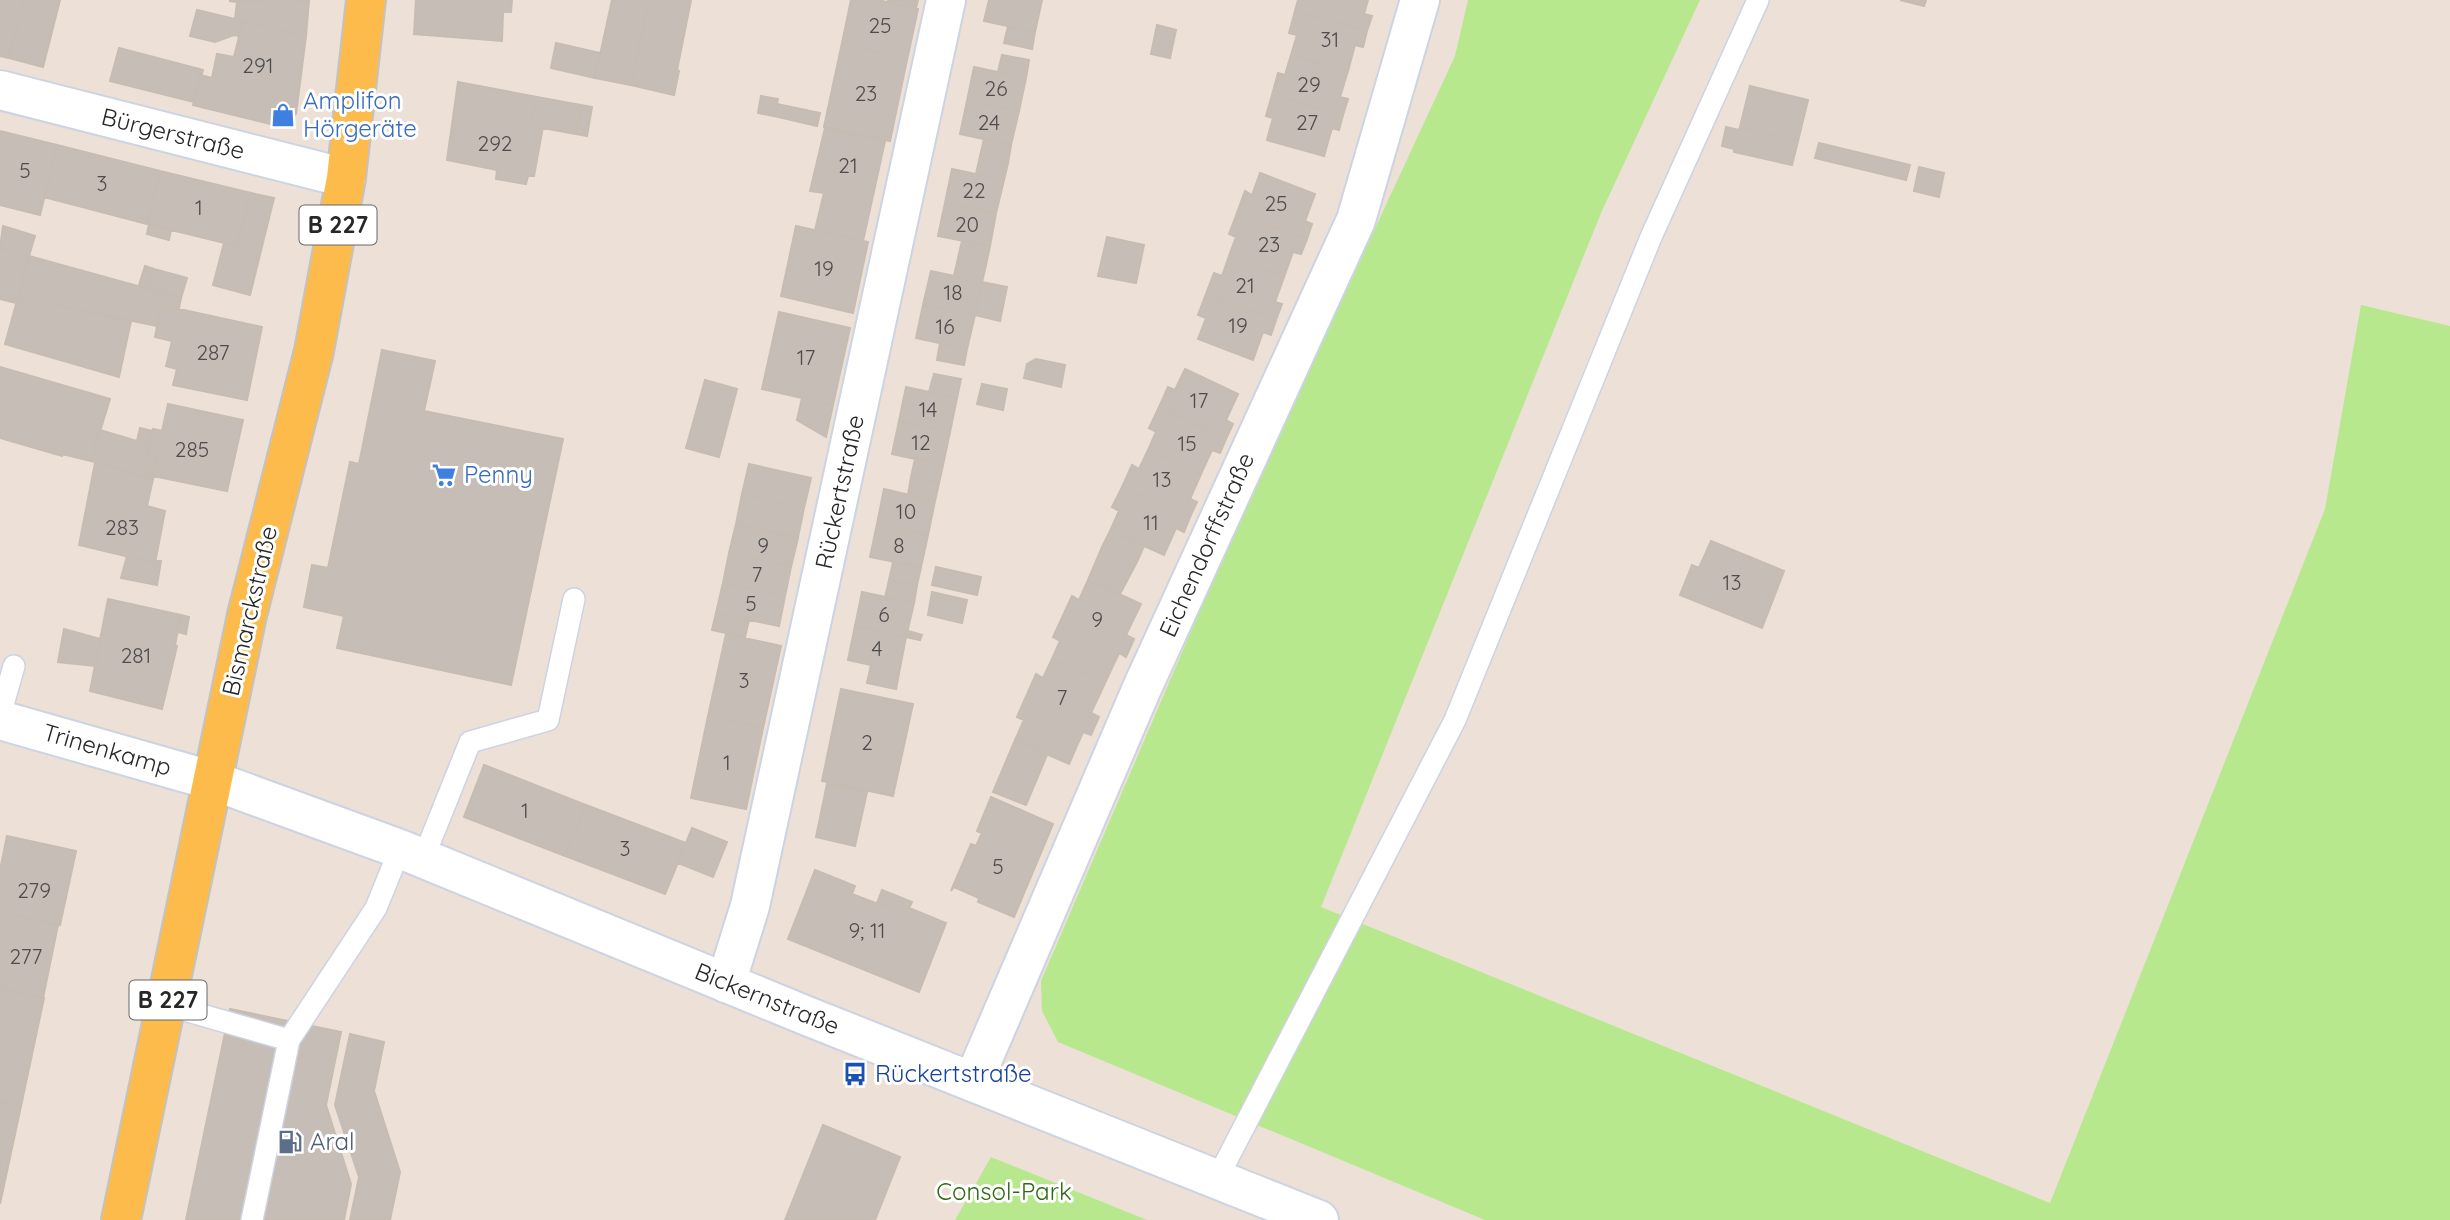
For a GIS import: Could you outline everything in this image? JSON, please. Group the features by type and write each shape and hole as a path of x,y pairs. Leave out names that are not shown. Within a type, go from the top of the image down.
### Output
{"main road":[{"name":"Bismarckstraße","path":"121,1220 247,615 314,351 346,178 366,0"}],"street":[{"name":"Rückertstraße","path":"726,983 750,906 946,0"},
{"name":"Eichendorffstraße","path":"973,1082 1142,688 1356,220 1420,0"},
{"name":"Bürgerstraße","path":"0,90 346,178"},
{"name":"Trinenkamp","path":"0,718 214,780"},
{"name":"Bickernstraße","path":"214,780 412,854 1318,1220"}],"lane":[{"path":"1217,1179 1455,720 1651,237 1758,0"},
{"path":"252,1220 289,1040 412,854 470,742 548,720 574,599"},
{"path":"0,718 15,666"},
{"path":"167,1005 289,1040"}],"green space":[{"path":"1468,0 1700,0 1601,213 1321,907 2050,1203 2325,509 2361,305 2450,326 2450,1220 1485,1220 1058,1042 1042,1011 1041,981 1226,550 1455,56"},
{"name":"Consol-Park","path":"991,1157 1147,1220 955,1220"}],"building":[{"path":"0,0 24,0 9,58 0,56"},
{"path":"24,0 60,0 43,67 9,58"},
{"path":"309,0 306,36 235,19 237,2 229,1"},
{"path":"416,0 512,0 511,12 503,12 502,41 414,34"},
{"path":"612,0 649,0 631,85 595,78"},
{"path":"649,0 691,0 674,95 631,85"},
{"path":"851,0 878,0 918,9 907,60 842,43"},
{"path":"888,0 918,0 916,8"},
{"path":"989,0 1042,0 1035,32 984,21"},
{"path":"1298,0 1368,0 1364,14 1372,16 1367,31 1295,11"},
{"path":"1900,0 1926,0 1924,6"},
{"path":"197,10 243,21 239,36 234,35 215,42 190,36"},
{"path":"1295,11 1367,31 1363,47 1355,45 1348,71 1291,55 1297,35 1289,33"},
{"path":"243,21 306,36 296,114 278,126 193,105 200,75 212,78 217,54 234,57"},
{"path":"1157,25 1176,30 1170,58 1151,54"},
{"path":"1008,26 1035,32 1032,49 1004,43"},
{"path":"556,43 600,53 595,78 551,68"},
{"path":"842,43 907,60 890,141 824,127"},
{"path":"119,48 203,70 194,102 110,81"},
{"path":"1002,55 1029,60 1026,78 998,72"},
{"path":"1291,55 1348,71 1340,97 1348,99 1343,115 1272,95 1278,73 1285,75"},
{"path":"974,67 1026,78 1019,111 967,101"},
{"path":"458,82 537,97 532,119 544,121 534,176 528,176 526,184 496,179 497,170 447,160"},
{"path":"1750,86 1808,100 1798,141 1740,127"},
{"path":"1272,95 1343,115 1339,130 1332,128 1324,156 1267,140 1273,118 1266,116"},
{"path":"761,96 778,99 774,116 758,113"},
{"path":"537,97 581,105 576,134 543,128 544,121 532,119"},
{"path":"967,101 1019,111 1011,145 960,134"},
{"path":"777,104 820,113 817,126 774,116"},
{"path":"581,105 592,107 587,136 576,134"},
{"path":"1726,127 1739,130 1740,127 1798,141 1792,165 1734,152 1734,149 1722,146"},
{"path":"825,128 885,141 863,241 815,230 824,193 810,191"},
{"path":"0,131 57,145 40,215 0,205"},
{"path":"984,139 1011,145 1008,163 980,156"},
{"path":"1819,143 1910,165 1906,180 1815,158"},
{"path":"57,145 160,171 147,224 44,197"},
{"path":"980,156 1008,163 1004,180 976,174"},
{"path":"1919,167 1944,173 1939,197 1914,191"},
{"path":"952,169 1004,180 996,213 945,203"},
{"path":"160,171 251,193 237,246 147,224"},
{"path":"1260,173 1315,194 1305,221 1312,224 1307,239 1237,213 1245,191 1252,195"},
{"path":"251,193 274,198 250,295 213,285 224,243 237,246"},
{"path":"945,203 996,213 990,246 938,236"},
{"path":"1237,213 1307,239 1301,254 1293,252 1284,277 1229,256 1236,237 1229,234"},
{"path":"149,224 171,230 169,240 147,234"},
{"path":"3,226 35,236 29,256 0,248"},
{"path":"796,226 868,242 853,313 781,296"},
{"path":"1107,237 1144,245 1136,283 1098,276"},
{"path":"962,241 990,246 986,265 958,258"},
{"path":"0,248 29,256 16,303 0,299"},
{"path":"29,256 181,298 179,308 161,305 157,326 18,297"},
{"path":"1229,256 1284,277 1275,302 1282,304 1276,320 1206,294 1214,273 1222,276"},
{"path":"958,258 986,265 982,282 954,276"},
{"path":"145,266 154,269 148,288 139,285"},
{"path":"154,269 187,278 181,298 148,288"},
{"path":"931,271 982,282 975,315 923,305"},
{"path":"982,282 1007,287 1000,321 975,315"},
{"path":"1206,294 1276,320 1271,335 1263,332 1253,360 1198,339 1206,318 1198,315"},
{"path":"18,297 131,321 119,377 5,344"},
{"path":"161,305 262,327 247,400 173,385 177,369 166,366 172,341 155,337"},
{"path":"923,305 975,315 967,349 916,338"},
{"path":"779,312 850,328 833,405 762,389"},
{"path":"940,343 967,349 964,365 937,360"},
{"path":"382,350 435,361 424,411 563,439 511,685 337,648 344,616 304,607 312,565 328,568 350,462 359,464"},
{"path":"1036,359 1065,365 1061,387 1024,378 1027,364"},
{"path":"0,367 110,399 91,461 62,456 0,438"},
{"path":"1185,369 1238,394 1226,420 1233,424 1226,439 1159,407 1168,387 1175,390"},
{"path":"934,374 961,379 957,398 929,392"},
{"path":"705,380 737,389 719,457 686,448"},
{"path":"982,384 1007,389 1003,410 977,404"},
{"path":"906,387 957,398 950,432 899,421"},
{"path":"802,398 833,405 826,437 797,420"},
{"path":"168,404 243,420 227,491 153,476 157,457 147,455 153,429 162,431"},
{"path":"1159,407 1226,439 1220,453 1212,450 1201,474 1148,450 1156,432 1149,428"},
{"path":"899,421 950,432 943,465 892,454"},
{"path":"140,428 153,431 150,445 137,441"},
{"path":"100,430 150,445 147,455 157,457 153,479 91,461"},
{"path":"1148,450 1201,474 1190,499 1197,502 1190,517 1122,487 1132,465 1139,469"},
{"path":"915,459 943,465 939,483 911,477"},
{"path":"95,463 153,479 147,506 165,511 155,563 79,545"},
{"path":"749,464 811,478 804,508 742,494"},
{"path":"911,477 939,483 935,501 908,495"},
{"path":"1122,487 1190,517 1184,532 1176,528 1164,555 1110,531 1119,511 1112,507"},
{"path":"884,489 935,501 928,535 877,524"},
{"path":"742,494 804,508 798,537 736,524"},
{"path":"736,524 798,538 791,567 729,553"},
{"path":"877,524 928,535 921,567 870,557"},
{"path":"1110,531 1144,546 1137,562 1102,547"},
{"path":"1711,541 1784,571 1762,628 1680,595 1692,565 1699,568"},
{"path":"1102,547 1137,562 1120,594 1088,580"},
{"path":"729,553 791,567 785,596 723,583"},
{"path":"127,556 155,563 161,561 157,585 121,578"},
{"path":"893,562 921,567 917,585 889,580"},
{"path":"936,567 981,577 977,595 932,585"},
{"path":"889,580 917,585 914,603 885,598"},
{"path":"1088,580 1141,604 1126,635 1134,639 1126,657 1119,653 1105,683 1052,659 1060,641 1053,637 1072,596 1079,600"},
{"path":"723,583 785,596 779,626 716,613"},
{"path":"862,592 914,603 906,637 855,626"},
{"path":"932,592 967,600 962,623 928,615"},
{"path":"108,599 181,615 175,645 177,646 162,709 90,691"},
{"path":"716,613 749,620 745,637 712,630"},
{"path":"181,615 189,617 186,634 178,632"},
{"path":"855,626 906,637 896,689 867,683 871,665 848,660"},
{"path":"64,629 100,639 95,666 58,662"},
{"path":"908,631 922,635 920,640 906,637"},
{"path":"726,634 781,646 763,728 708,716"},
{"path":"1052,659 1105,683 1091,713 1099,717 1091,735 1083,732 1069,764 1015,740 1024,720 1017,717 1036,674 1043,678"},
{"path":"841,689 913,704 893,796 822,781"},
{"path":"708,716 763,728 746,809 691,798"},
{"path":"1015,740 1047,755 1026,805 993,792"},
{"path":"484,765 586,805 565,856 464,817"},
{"path":"827,784 867,792 855,846 816,837"},
{"path":"991,797 1053,824 1014,917 978,902 979,898 954,887 951,891 971,844 976,846 982,833 977,831"},
{"path":"586,805 686,843 665,894 565,856"},
{"path":"692,828 727,842 713,877 678,863"},
{"path":"7,836 76,851 60,925 0,912 0,870"},
{"path":"815,870 855,886 852,894 904,914 907,907 946,923 919,992 788,939"},
{"path":"882,890 912,902 904,914 877,903"},
{"path":"0,912 58,925 43,998 0,989"},
{"path":"0,989 44,998 21,1106 0,1102"},
{"path":"230,1009 341,1032 326,1105 351,1184 344,1220 186,1220"},
{"path":"350,1034 384,1042 374,1091 400,1172 390,1220 350,1220 359,1177 335,1105"},
{"path":"0,1102 21,1106 0,1204"},
{"path":"823,1125 900,1157 875,1220 785,1220"}],"place":[{"name":"Amplifon Hörgeräte","path":"283,115"},
{"name":"Penny","path":"444,475"},
{"name":"Rückertstraße","path":"855,1074"},
{"name":"Aral","path":"290,1142"}]}
